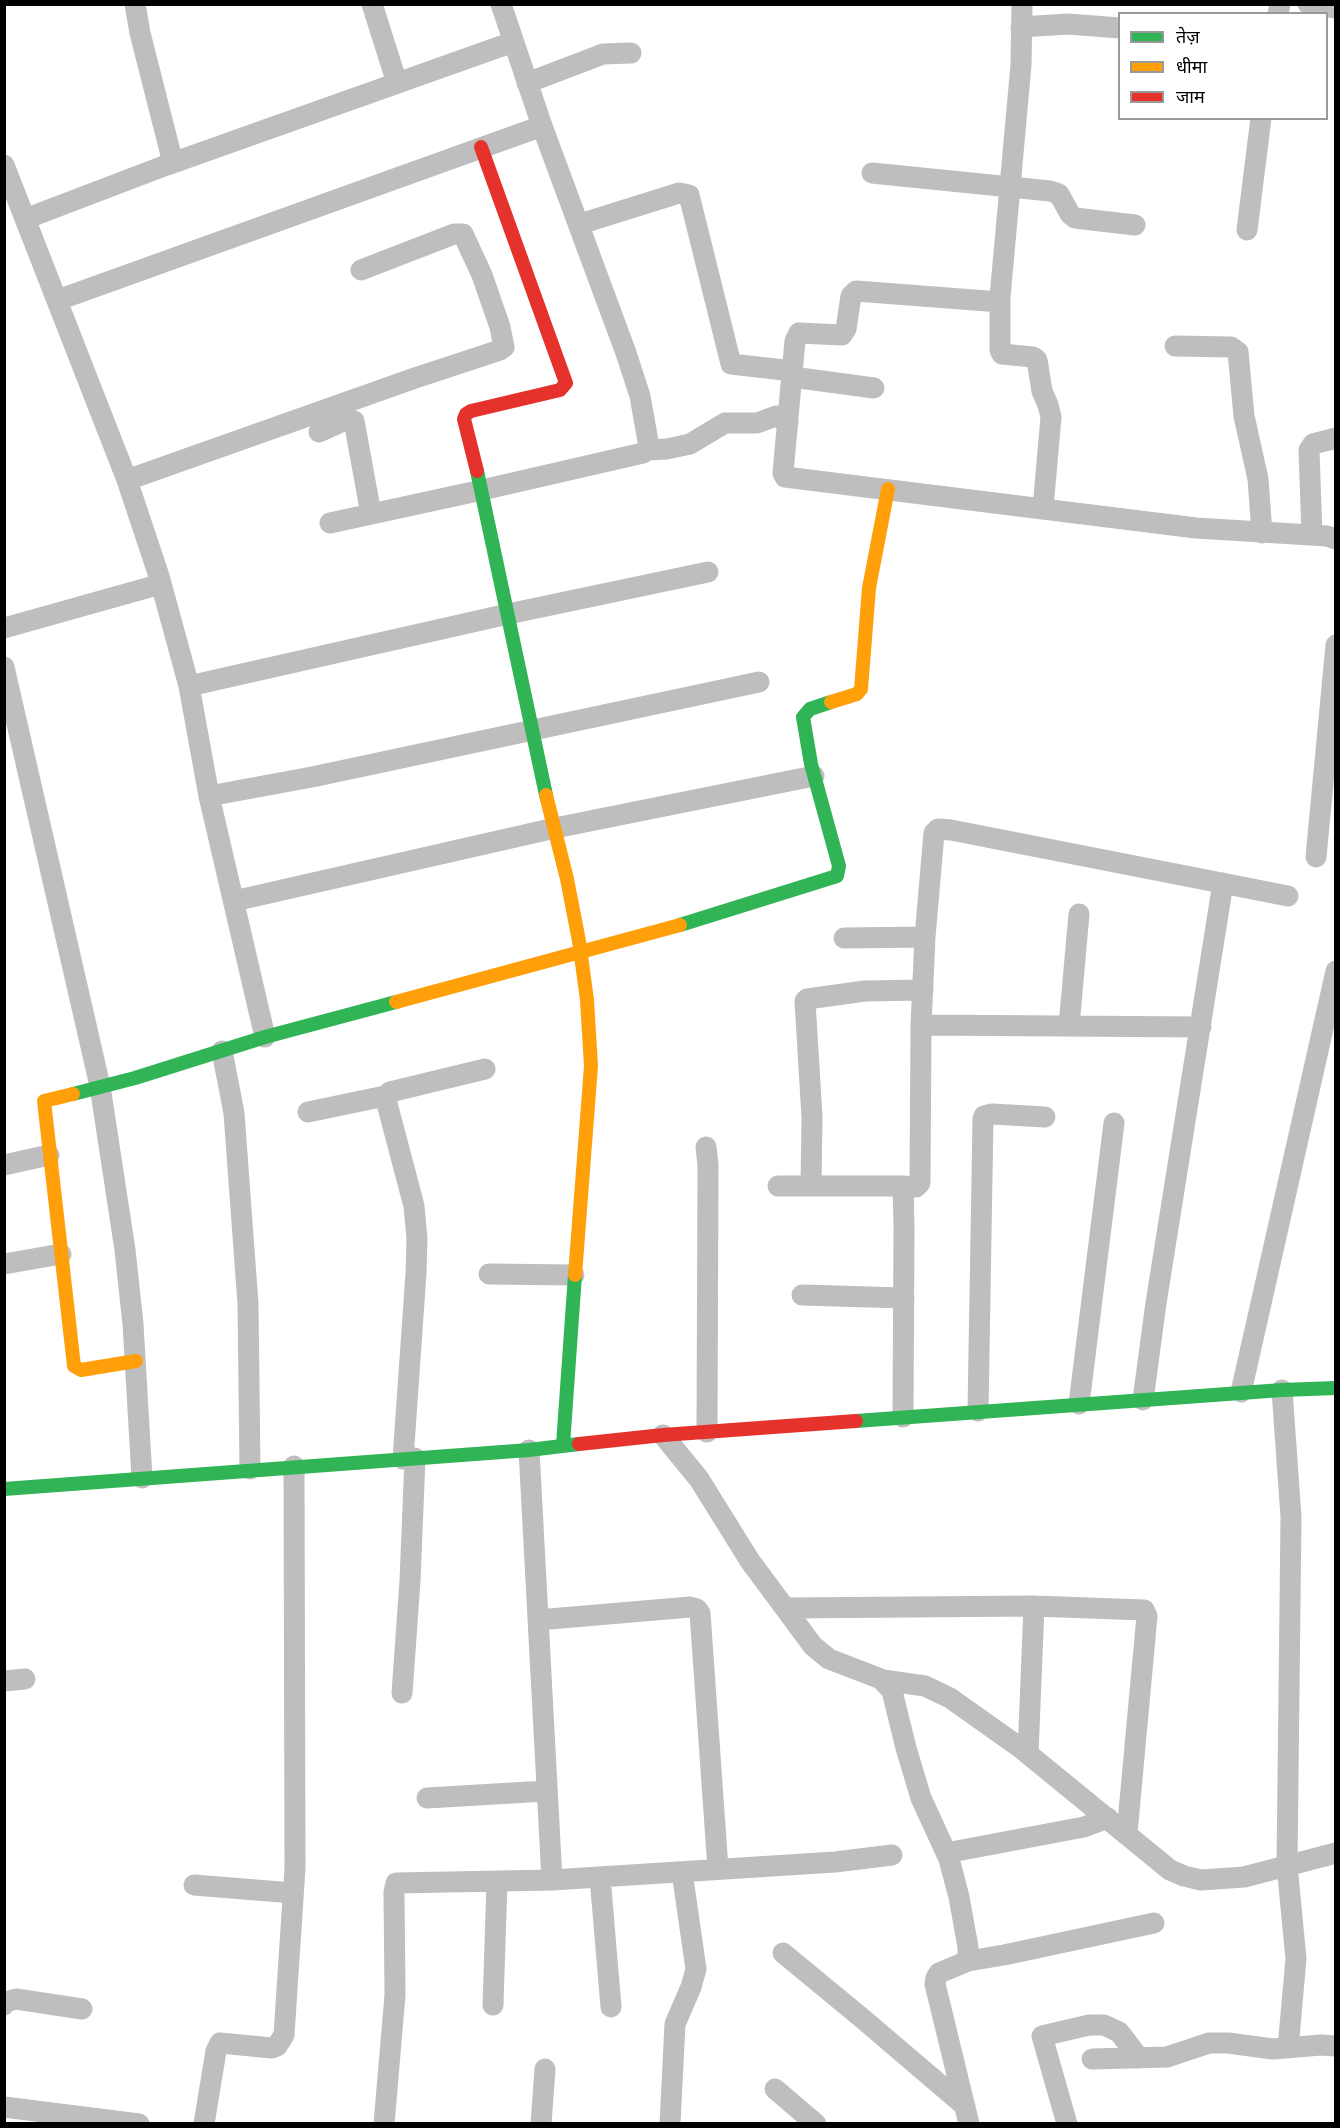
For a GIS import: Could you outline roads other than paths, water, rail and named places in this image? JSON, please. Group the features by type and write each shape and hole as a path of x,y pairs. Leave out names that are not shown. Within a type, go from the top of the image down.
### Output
{"street":[{"path":"135,4 140,33 173,163"},
{"path":"372,4 398,83"},
{"path":"501,4 542,126 606,294 640,396 649,440 648,450"},
{"path":"1022,4 1021,65 1000,302 1001,353 1033,357 1037,360 1042,391 1050,411 1043,508"},
{"path":"1308,4 1335,8"},
{"path":"1022,27 1068,24 1118,28"},
{"path":"25,219 173,163 513,42"},
{"path":"527,83 603,54 631,52"},
{"path":"1247,230 1261,120"},
{"path":"58,300 542,126"},
{"path":"481,147 566,382 560,390 466,414 464,419 482,490 537,761 555,828 580,951 587,1000 591,1066 564,1434"},
{"path":"4,165 127,480 161,584 189,686 209,796 265,1037"},
{"path":"872,173 1055,192 1059,194 1070,214 1075,218 1135,225"},
{"path":"580,224 679,193 689,195 731,364 874,388"},
{"path":"127,480 504,347 500,327 482,275 462,234 454,234 361,270"},
{"path":"1000,302 856,291 851,296 846,329 842,335 799,333 796,336 783,473 785,477 1196,528 1326,536 1335,539"},
{"path":"1174,346 1231,347 1238,352 1244,416 1258,479 1262,533"},
{"path":"330,523 482,490 648,450 690,444 725,423 757,423 776,416 788,422"},
{"path":"320,432 348,419 354,421 371,514"},
{"path":"1312,535 1309,450 1313,444 1335,438"},
{"path":"136,1361 81,1370 75,1368 43,1102 265,1037 691,922 837,876 839,866 814,776 803,717 810,709 857,694 861,689 869,588 888,489"},
{"path":"189,686 508,614 708,572"},
{"path":"4,628 161,584"},
{"path":"1316,857 1333,700 1335,645"},
{"path":"4,667 100,1086 125,1250 136,1361 141,1470"},
{"path":"209,796 312,777 759,682"},
{"path":"234,901 555,828 814,776"},
{"path":"778,1186 903,1186 916,1188 920,1183 921,1025 925,937 932,840 938,829 1055,849 1288,896"},
{"path":"1144,1391 1223,883"},
{"path":"1069,1026 1079,914"},
{"path":"844,938 925,937"},
{"path":"1243,1384 1335,970"},
{"path":"811,1186 812,1117 805,1001 865,991 923,990"},
{"path":"921,1025 1201,1027"},
{"path":"222,1051 234,1113 248,1304 250,1456"},
{"path":"308,1112 385,1096 390,1092 485,1069"},
{"path":"385,1096 406,1173 416,1222 416,1273 407,1450 410,1581 402,1693"},
{"path":"978,1401 983,1119 984,1116 992,1114 1045,1117"},
{"path":"1080,1397 1114,1123"},
{"path":"706,1146 708,1165 707,1421"},
{"path":"4,1165 49,1155"},
{"path":"903,1186 903,1409"},
{"path":"4,1264 61,1254"},
{"path":"489,1274 574,1275"},
{"path":"802,1295 904,1298"},
{"path":"4,1489 250,1456 294,1466 407,1450 529,1450 564,1434 663,1435 707,1421 1243,1384 1282,1389 1335,1388"},
{"path":"1282,1389 1291,1517 1287,1865 1296,1959 1288,2048"},
{"path":"663,1435 699,1479 750,1561 813,1646 823,1656 883,1680 935,1689 950,1698 1028,1754 1170,1870 1184,1876 1201,1880 1244,1877 1335,1853"},
{"path":"529,1450 552,1880"},
{"path":"204,2124 216,2051 220,2043 272,2048 278,2046 282,2041 290,1952 295,1805 294,1466"},
{"path":"785,1608 1034,1606 1141,1610 1147,1613 1127,1833"},
{"path":"1028,1754 1034,1606"},
{"path":"538,1620 690,1607 697,1609 700,1613 718,1869"},
{"path":"883,1680 888,1684 894,1697 921,1798 946,1853 959,1897 968,1947 968,1961"},
{"path":"427,1798 546,1791"},
{"path":"946,1853 1084,1827 1108,1818"},
{"path":"384,2124 395,1995 394,1886 401,1882 552,1880 835,1862 892,1855"},
{"path":"670,2124 675,2024 696,1969 682,1872"},
{"path":"600,1877 611,2007"},
{"path":"493,2005 497,1882"},
{"path":"194,1885 293,1893"},
{"path":"967,2115 935,1984 939,1972 968,1961 1154,1923"},
{"path":"783,1953 863,2019 967,2115"},
{"path":"4,2006 6,2002 16,1999 82,2008"},
{"path":"1067,2124 1042,2036 1089,2025 1104,2025 1119,2032 1139,2058"},
{"path":"1092,2059 1167,2056 1209,2043 1264,2048 1335,2046"},
{"path":"541,2124 544,2069"},
{"path":"775,2089 816,2124"},
{"path":"4,2107 139,2124"}]}
